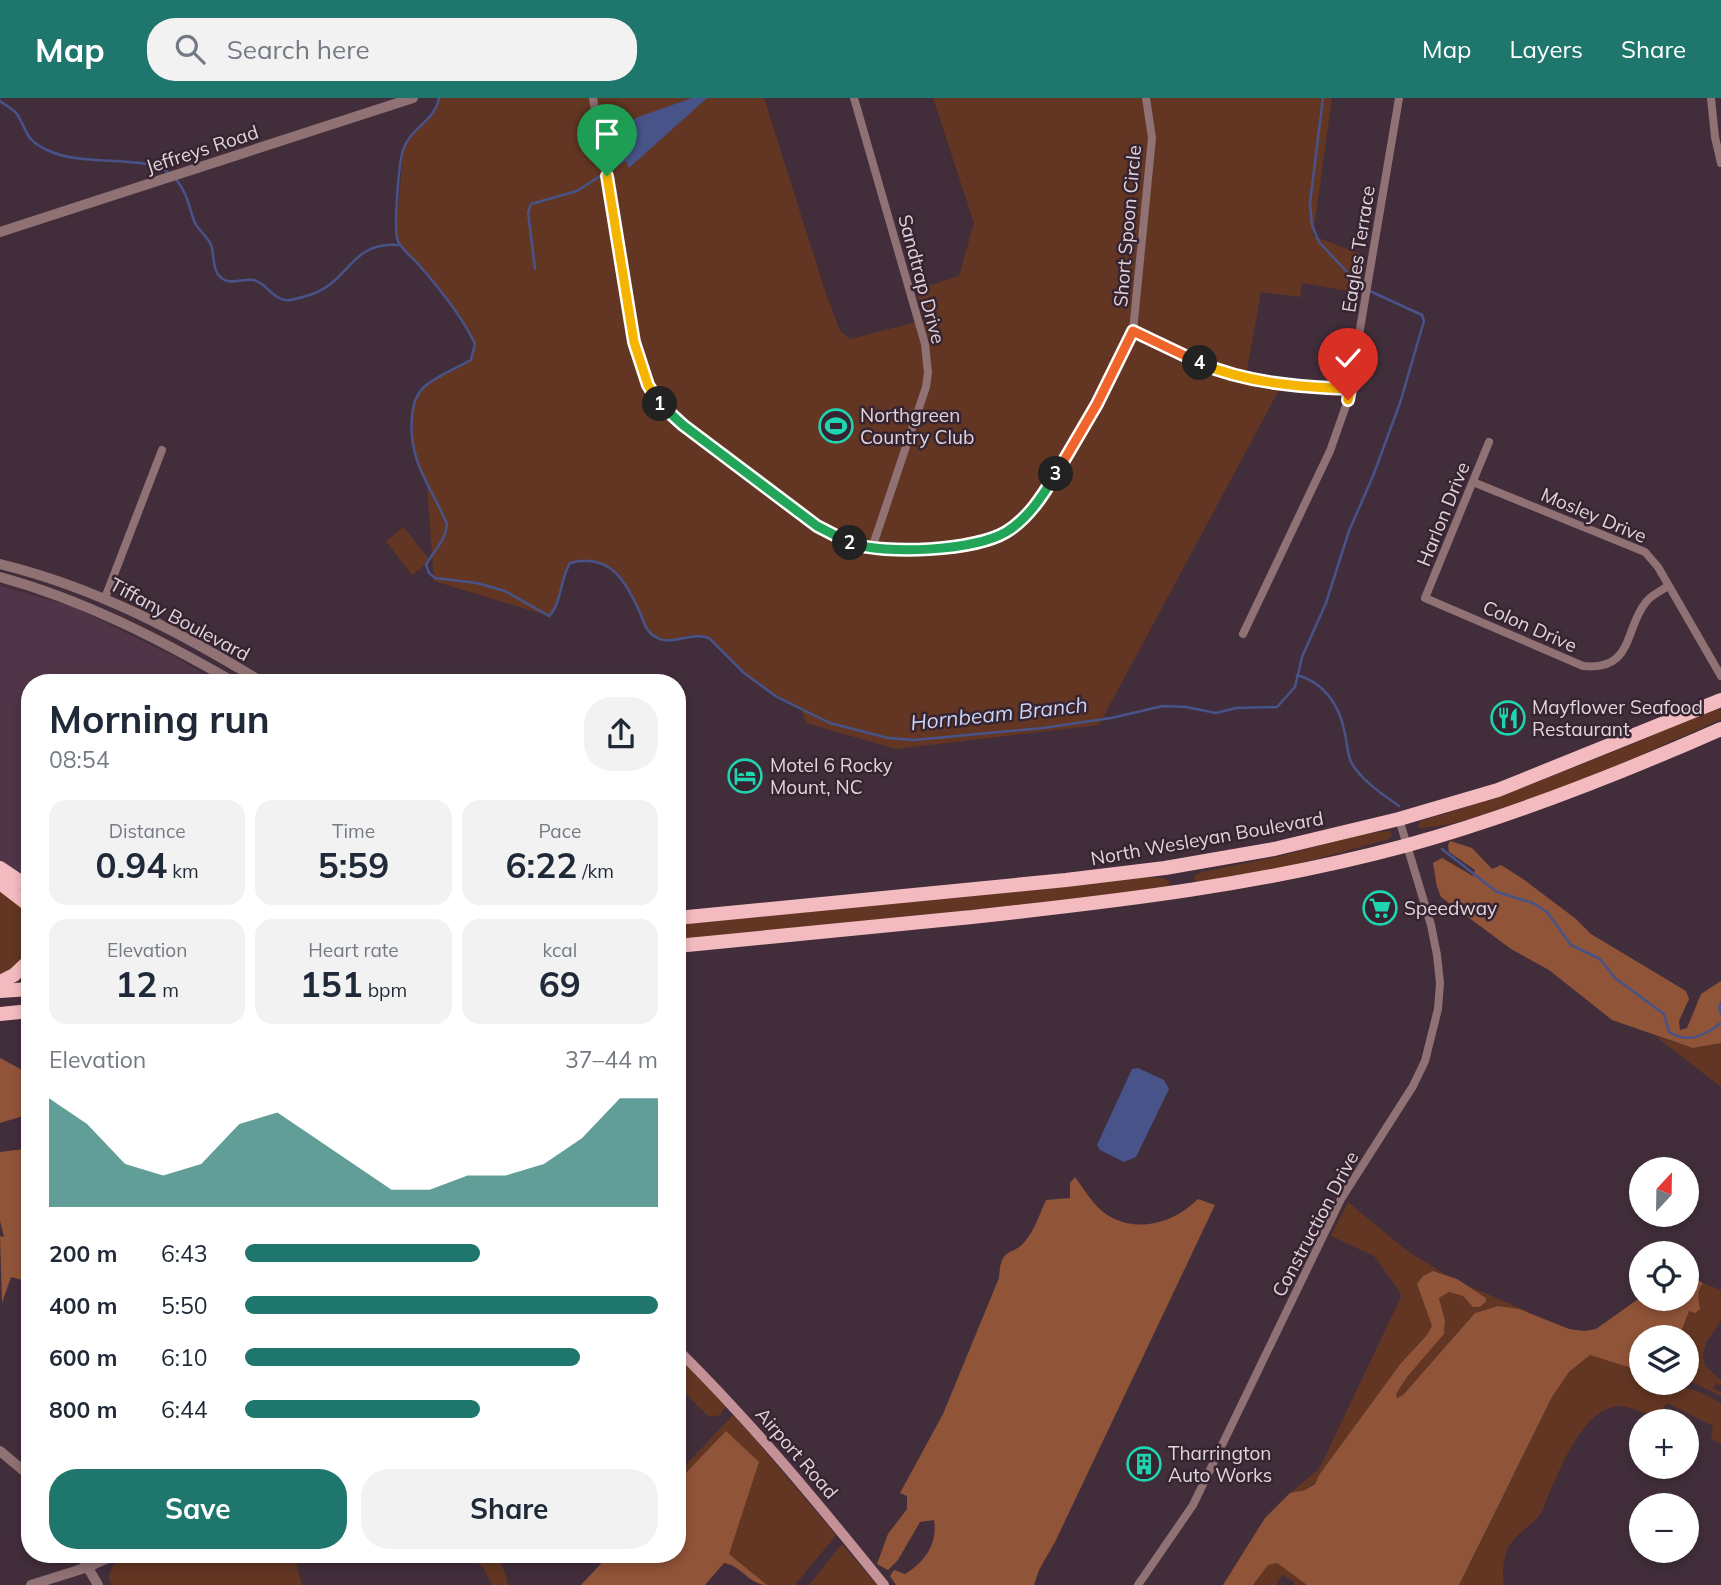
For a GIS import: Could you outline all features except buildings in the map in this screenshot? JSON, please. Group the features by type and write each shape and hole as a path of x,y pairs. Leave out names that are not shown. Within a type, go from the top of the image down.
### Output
{"highway":[{"name":"North Wesleyan Boulevard","path":"686,917 1048,882 1181,865 1273,849 1399,819 1499,790 1721,700"},
{"path":"686,945 1113,902 1259,878 1407,845 1503,816 1721,729"},
{"path":"1181,865 1184,891"},
{"path":"2,874 21,884"},
{"path":"2,874 21,896"},
{"path":"0,982 21,968"},
{"path":"0,991 21,990"},
{"path":"0,1014 21,1012"}],"main road":[{"name":"Airport Road","path":"686,1358 804,1486 884,1585"}],"street":[{"name":"Jeffreys Road","path":"0,232 388,102 413,98"},
{"name":"Short Spoon Circle","path":"593,98 634,342 643,372 656,397 683,425 817,526 845,541 872,548 923,548 994,538 1018,524 1038,501 1058,471 1097,404 1133,331 1152,138 1146,98"},
{"name":"Sandtrap Drive","path":"854,98 925,344 928,373 922,401 872,548"},
{"name":"Eagles Terrace","path":"1243,634 1330,451 1350,389 1399,98"},
{"path":"1711,98 1721,163"},
{"path":"1133,331 1210,367 1234,374 1315,388 1350,389"},
{"name":"Harlon Drive","path":"1425,598 1489,442"},
{"path":"105,598 162,450"},
{"name":"Mosley Drive","path":"1473,482 1645,552 1652,558 1721,676"},
{"name":"Tiffany Boulevard","path":"0,564 105,598 181,635 248,674"},
{"name":"Tiffany Boulevard","path":"0,577 56,594 105,614 168,644 220,674"},
{"name":"Colon Drive","path":"1425,598 1583,667 1593,667 1609,663 1622,652 1644,603 1668,586"},
{"name":"Construction Drive","path":"1138,1585 1193,1505 1344,1193 1413,1086 1425,1061 1438,1009 1440,983 1437,955 1431,925 1399,819"},
{"path":"0,1451 21,1468"},
{"path":"86,1563 98,1585"},
{"path":"31,1585 97,1563"}],"shaded area":[{"name":"Northgreen Country Club","path":"439,98 764,98 826,294 840,331 850,339 924,320 916,290 959,276 974,223 933,98 1332,98 1313,236 1366,256 1360,293 1302,283 1300,297 1261,292 1245,381 1280,388 1099,725 896,749 806,723 802,711 751,680 716,643 705,636 692,635 665,640 653,636 622,581 606,566 596,562 570,563 549,616 434,581 427,485 413,450 414,402 420,391 435,379 471,360 475,345 460,317 401,246 396,236 403,150 410,135 433,114"},
{"path":"404,527 430,561 412,575 386,541"},
{"path":"0,586 74,607 204,674 21,674 21,873 0,860"},
{"path":"1721,709 1721,719 1562,788 1464,820 1431,827 1418,826 1421,821 1530,785 1689,718"},
{"path":"1390,831 1392,835 1389,839 1284,868 1198,882 1194,879 1194,876 1202,872 1281,856 1361,834"},
{"path":"1450,841 1472,848 1492,869 1501,865 1576,919 1591,934 1686,991 1689,999 1679,1021 1680,1030 1687,1028 1701,994 1721,981 1721,1043 1693,1048 1612,1020 1549,970 1511,949 1441,897 1433,863 1442,858 1473,876 1475,870 1449,852"},
{"path":"1140,877 1163,878 1169,881 1165,889 1142,893 686,939 686,923"},
{"path":"0,889 21,904 21,960 0,975"},
{"path":"1655,1036 1693,1048 1721,1043 1721,1087"},
{"path":"0,1058 21,1069 21,1117 0,1123"},
{"path":"21,1149 21,1280 11,1277 2,1303 0,1236 4,1237 0,1221 0,1152"},
{"path":"1075,1177 1103,1212 1127,1223 1153,1224 1165,1220 1188,1208 1198,1199 1215,1205 1034,1585 896,1585 890,1576 894,1570 905,1574 919,1564 932,1544 935,1528 934,1520 920,1522 898,1560 888,1570 877,1564 888,1534 907,1509 907,1496 900,1493 943,1414 999,1278 1002,1260 1029,1236 1046,1200 1070,1198 1070,1183"},
{"path":"1348,1202 1407,1251 1445,1274 1433,1271 1432,1326 1427,1335 1401,1363 1314,1483 1290,1493 1318,1470 1401,1297 1374,1256 1331,1236"},
{"path":"1433,1271 1457,1279 1486,1298 1486,1301 1480,1307 1473,1307 1463,1296 1449,1292 1439,1298 1445,1321 1444,1334 1407,1377 1396,1394 1397,1398 1403,1395 1475,1313 1498,1306 1519,1309 1569,1329 1584,1331 1596,1329 1629,1306 1629,1311 1689,1311 1684,1325 1629,1325 1629,1367 1590,1355 1569,1372 1552,1397 1459,1585 1307,1585 1277,1563 1268,1565 1253,1585 1223,1585 1265,1518 1290,1493 1305,1490 1315,1484 1401,1363 1427,1335 1432,1326 1417,1284 1423,1276"},
{"path":"1703,1283 1721,1290 1721,1321 1706,1343 1703,1355 1705,1365 1721,1381 1721,1386 1716,1383 1713,1388 1721,1392 1721,1396 1699,1386 1699,1325 1684,1325 1689,1311 1699,1311 1699,1289"},
{"path":"1467,1285 1531,1313 1499,1306 1475,1313 1402,1396 1397,1398 1396,1394 1407,1377 1444,1334 1445,1321 1439,1298 1449,1292 1463,1296 1473,1307 1486,1298"},
{"path":"1590,1354 1629,1367 1629,1395 1699,1395 1699,1393 1712,1398 1721,1404 1721,1444 1711,1439 1713,1426 1699,1419 1699,1409 1679,1409 1667,1403 1663,1409 1615,1406 1607,1409 1583,1429 1571,1447 1540,1514 1509,1547 1504,1565 1504,1585 1459,1585 1552,1397 1569,1372"},
{"path":"686,1365 726,1406 720,1415 709,1417 686,1394"},
{"path":"732,1416 737,1418 836,1535 795,1585 767,1585 729,1554 726,1431 686,1473 686,1465"},
{"path":"726,1431 759,1462 729,1554 767,1585 755,1582 735,1567 724,1563 705,1585 581,1585 602,1563 686,1563 686,1473"},
{"path":"842,1544 877,1585 809,1585"},
{"path":"296,1563 302,1585 111,1585 109,1576 113,1565"},
{"path":"478,1563 500,1563 508,1585 492,1585"},
{"path":"1277,1563 1307,1585 1293,1585 1295,1582 1282,1575 1276,1585 1253,1585 1268,1564"}],"water":[{"path":"692,98 707,98 629,168 622,147 623,126 638,117"},
{"path":"1138,1068 1164,1080 1169,1089 1136,1157 1124,1162 1100,1150 1097,1145 1132,1069"}],"waterway":[{"name":"Hornbeam Branch","path":"439,98 433,113 406,142 403,150 397,196 397,235 402,247 450,303 475,344 471,360 424,387 413,409 412,433 417,461 447,524 442,541 426,565 429,573 435,578 477,583 505,591 549,616 570,563 596,562 616,573 630,592 646,628 656,637 662,640 695,636 709,638 744,673 777,697 830,723 888,738 914,740 1043,728 1111,718 1163,706 1216,713 1236,708 1277,707 1295,687 1302,657 1326,603 1349,531 1400,403 1424,321 1422,315 1361,287 1319,242 1312,225 1310,203 1323,98"},
{"path":"0,101 17,114 31,139 47,150 78,158 143,164 169,173"},
{"path":"535,269 528,212 531,204 577,191 625,160"},
{"path":"176,179 186,196 195,223 211,245 219,276 230,281 254,280 280,299 293,300 321,290 369,250 399,245"},
{"name":"Hornbeam Branch","path":"1297,675 1315,683 1328,695 1342,720 1351,762 1367,781 1399,806"},
{"name":"Hornbeam Branch","path":"1442,849 1497,892 1533,903 1547,912 1571,945 1600,959 1615,978 1664,1014 1669,1032 1676,1036 1696,1037 1721,1023"},
{"name":"Hornbeam Branch","path":"1721,1003 1721,1014"}],"place":[{"name":"Northgreen Country Club","path":"836,426"},
{"name":"Mayflower Seafood Restaurant","path":"1508,718"},
{"name":"Motel 6 Rocky Mount, NC","path":"745,776"},
{"name":"Speedway","path":"1380,908"},
{"name":"Tharrington Auto Works","path":"1144,1464"}],"route":[{"path":"607,176 634,342 648,385 656,397 673,417 817,526 857,545 897,549 961,545 994,538 1018,524 1038,501 1058,471 1097,404 1133,331 1210,367 1234,374 1315,388 1350,389 1348,400"}]}
